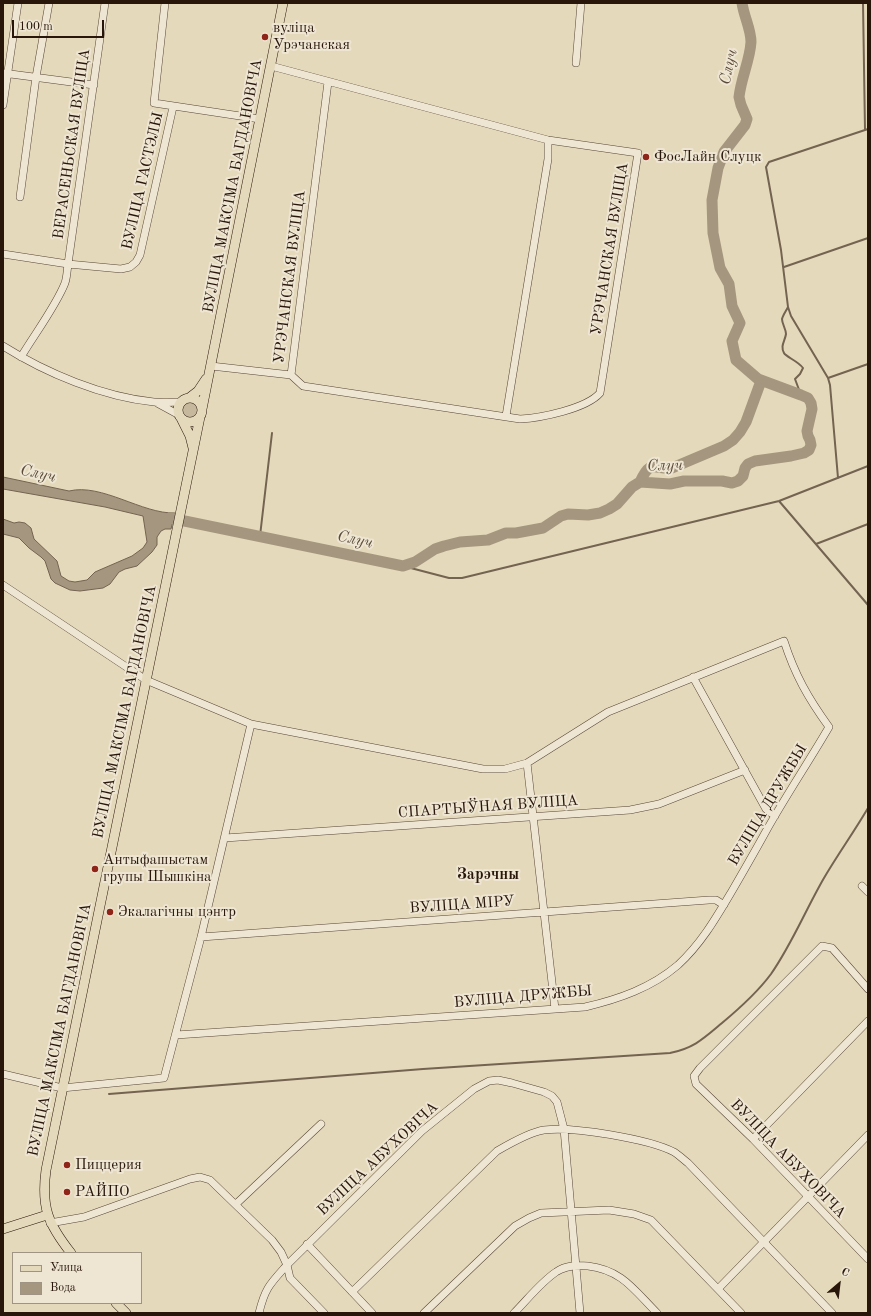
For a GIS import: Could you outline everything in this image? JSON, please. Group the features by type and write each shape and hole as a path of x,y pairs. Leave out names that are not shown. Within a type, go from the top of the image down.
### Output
{"main road":[{"name":"ВУЛІЦА МАКСІМА БАГДАНОВІЧА","path":"70,1252 49,1219 44,1195 44,1184 62,1088 173,554 283,3"},
{"name":"ВУЛІЦА МАКСІМА БАГДАНОВІЧА","path":"185,400 204,384 210,370"},
{"path":"185,400 198,401 201,413 196,421 186,421 180,416 179,407 185,400"},
{"name":"ВУЛІЦА МАКСІМА БАГДАНОВІЧА","path":"180,416 190,436 193,454"},
{"path":"3,1229 49,1219"},
{"path":"117,1304 126,1313"}],"street":[{"path":"3,105 5,73 18,3"},
{"path":"20,197 36,77 49,3"},
{"name":"ВЕРАСЕНЬСКАЯ ВУЛІЦА","path":"20,357 62,290 67,274 105,3"},
{"name":"ВУЛІЦА ГАСТЭЛЫ","path":"68,264 121,269 130,267 136,262 140,255 173,107 154,103 165,3"},
{"path":"576,63 581,3"},
{"path":"271,66 548,140 548,159 506,416"},
{"path":"5,73 94,85"},
{"name":"УРЭЧАНСКАЯ ВУЛІЦА","path":"328,82 291,375 303,386 520,419 534,418 578,406 590,402 600,393 638,153 548,140"},
{"path":"173,107 260,119"},
{"path":"3,254 68,264"},
{"path":"3,346 20,357 72,381 105,392 155,402 185,400"},
{"path":"210,370 291,375"},
{"path":"155,402 180,416"},
{"path":"3,585 146,680 251,724 483,770 505,769 527,763 608,712 693,677 766,809 775,816"},
{"name":"ВУЛІЦА ДРУЖБЫ","path":"176,1035 585,1007 610,1001 637,991 658,979 678,965 696,947 711,926 829,727 802,686 789,658 784,641 693,677"},
{"path":"3,1074 62,1088 164,1078 201,937 251,724"},
{"path":"527,763 555,1009"},
{"name":"СПАРТЫЎНАЯ ВУЛІЦА","path":"225,838 630,810 660,804 745,770"},
{"path":"862,886 868,892"},
{"name":"ВУЛІЦА МІРУ","path":"201,937 716,900 724,905"},
{"name":"ВУЛІЦА АБУХОВІЧА","path":"866,1253 696,1084 694,1076 700,1068 822,946 832,948 868,989"},
{"path":"753,1140 868,1021"},
{"name":"ВУЛІЦА АБУХОВІЧА","path":"259,1313 263,1296 270,1284 287,1265 422,1131 474,1090 489,1081 498,1080 544,1092 552,1096 557,1102 564,1129"},
{"path":"236,1204 321,1124"},
{"path":"564,1129 580,1313"},
{"path":"352,1292 497,1151 513,1142 543,1130 564,1129 616,1136 656,1145 674,1152 688,1163 832,1313"},
{"path":"718,1289 868,1135"},
{"path":"49,1219 84,1217 190,1179 200,1177 210,1180 272,1240 281,1252 287,1265 290,1278 324,1313"},
{"path":"424,1313 515,1226 542,1213 609,1210 634,1214 651,1220 741,1313"},
{"path":"308,1244 372,1313"},
{"path":"514,1313 548,1278 556,1272 576,1265 595,1267 613,1273 624,1279 657,1313"}],"shaded area":[{"path":"187,402 193,402 198,407 196,416 193,418 187,418 182,413 182,407"}],"water":[{"path":"3,477 69,491 95,491 149,509 175,513 171,529 161,531 157,537 157,545 152,552 137,566 119,572 110,584 103,588 80,591 70,590 55,583 51,579 45,561 19,538 3,534 3,519 14,523 25,523 31,528 34,539 57,561 61,576 69,581 75,582 87,580 95,572 132,556 143,548 147,542 143,516 105,507 3,489"}],"waterway":[{"name":"Случ","path":"170,518 403,566 415,562 435,549 444,546 460,542 488,540 506,533 516,533 543,528 561,516 568,514 588,515 600,513 617,504 632,487 640,482 670,484 684,481 722,481 732,483 738,481 743,476 745,468 748,464 755,461 791,456 804,453 809,450 811,445 807,431 812,409 808,398 758,379 736,360 732,341 740,323 732,306 729,284 720,268 713,233 712,200 718,168 724,152 745,125 747,119 739,97 751,42 750,32 742,3"},
{"path":"863,3 865,130"},
{"path":"838,478 830,385 828,378 791,316 788,307 781,250 766,167 769,162 868,129"},
{"path":"784,267 868,238"},
{"path":"788,307 782,319 786,334 782,348 785,355 803,368 795,379 801,395"},
{"path":"828,378 868,364"},
{"path":"640,482 647,470 650,468 672,468 724,446 733,440 746,422 761,381"},
{"path":"260,536 272,433"},
{"path":"403,566 449,578 462,578 779,501 868,466"},
{"path":"779,501 868,605"},
{"path":"816,544 868,524"},
{"path":"109,1094 423,1069 670,1053 692,1046 735,1012 766,981 786,951 824,878 868,808"}],"place":[{"name":"вуліца Урэчанская","path":"265,37"},
{"name":"ФосЛайн Слуцк","path":"646,157"},
{"name":"Антыфашыстам групы Шышкіна","path":"95,869"},
{"name":"Экалагічны цэнтр","path":"110,912"},
{"name":"Пиццерия","path":"67,1165"},
{"name":"РАЙПО","path":"67,1192"}],"district":[{"name":"Зарэчны","path":"488,875"}]}
